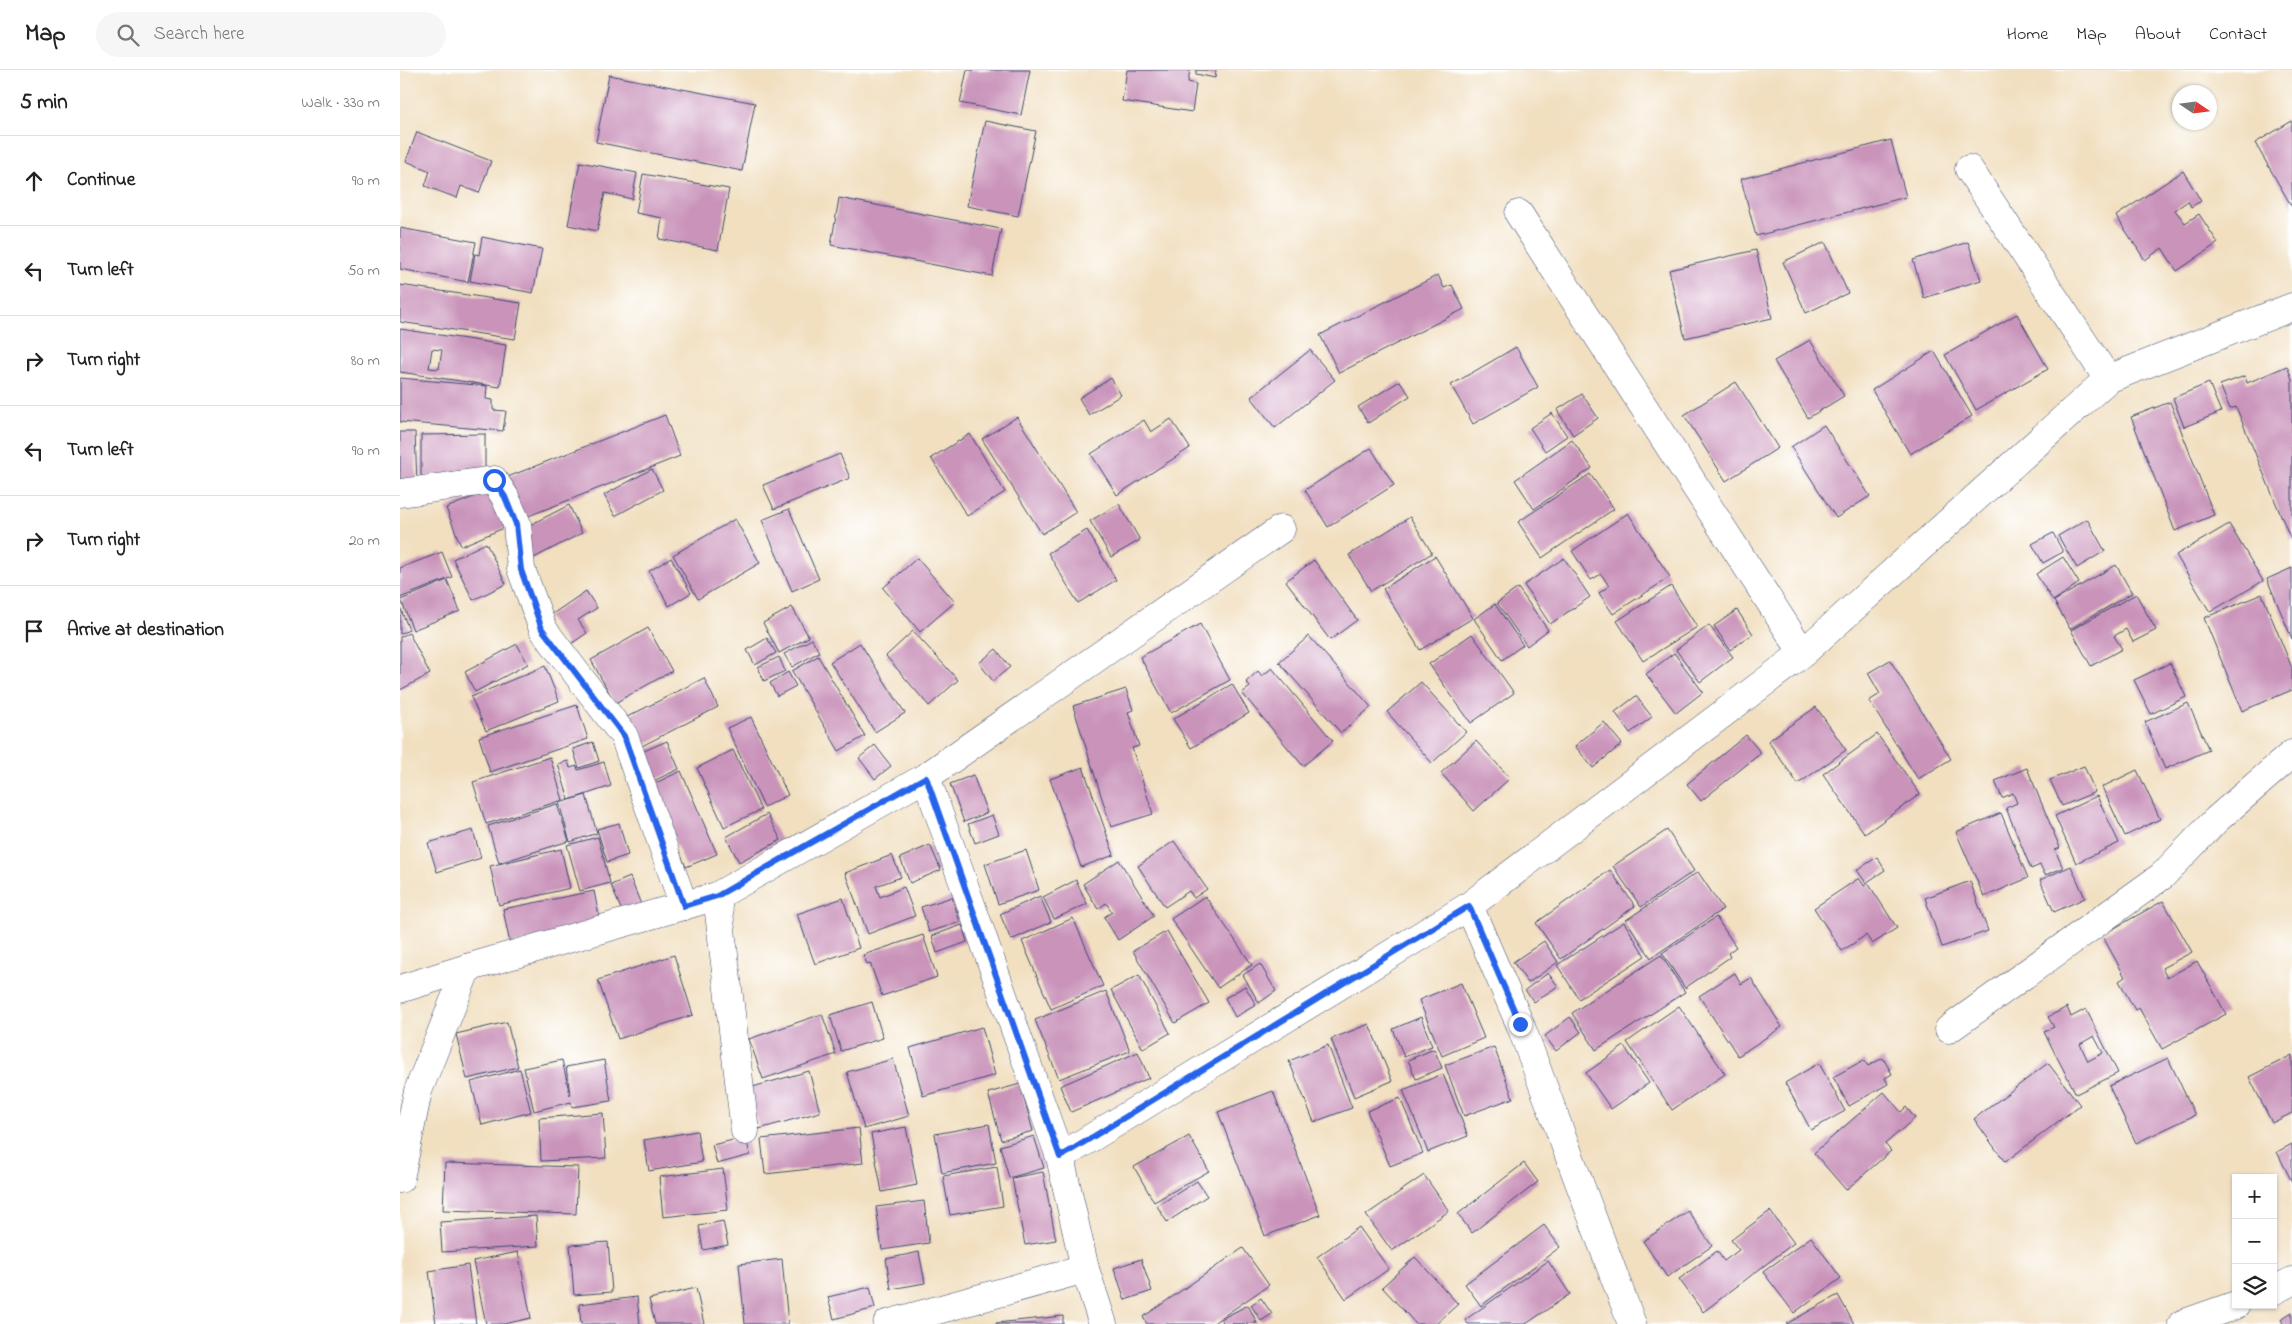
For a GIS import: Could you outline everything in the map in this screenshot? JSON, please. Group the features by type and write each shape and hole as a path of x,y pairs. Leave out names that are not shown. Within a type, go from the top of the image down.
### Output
{"street":[{"path":"1969,169 2108,379"},
{"path":"1520,214 1803,653"},
{"path":"1060,1157 1469,906 1803,653 2108,379 2292,307"},
{"path":"400,493 494,480 505,497 516,524 521,570 542,629 624,736 684,906"},
{"path":"400,989 717,896 926,777 1281,529"},
{"path":"1950,1029 2162,876 2216,820 2292,754"},
{"path":"926,777 1060,1157 1085,1269 1103,1324"},
{"path":"717,896 745,1131"},
{"path":"1469,906 1520,1024 1632,1324"},
{"path":"400,1179 409,1083 467,968"},
{"path":"887,1324 1085,1269"},
{"path":"2277,1289 2292,1281"},
{"path":"2182,1324 2232,1306"}],"building":[{"path":"967,70 1030,70 1021,115 960,103"},
{"path":"1127,70 1190,70 1188,82 1196,84 1192,112 1122,101"},
{"path":"1196,70 1216,70 1215,78 1196,74"},
{"path":"609,75 755,103 742,171 596,142"},
{"path":"985,121 1036,131 1018,216 967,206"},
{"path":"2292,121 2292,207 2255,143"},
{"path":"417,132 491,161 479,193 461,186 457,198 425,186 430,171 406,161"},
{"path":"1891,140 1906,197 1756,236 1741,179"},
{"path":"580,162 637,173 632,199 605,193 597,231 568,225"},
{"path":"2183,171 2201,201 2191,207 2188,201 2175,210 2185,223 2199,214 2218,243 2177,271 2162,248 2145,260 2116,216"},
{"path":"643,174 729,189 718,250 659,239 662,218 636,213"},
{"path":"839,198 1001,229 992,276 831,245"},
{"path":"400,228 476,242 468,282 400,269"},
{"path":"482,237 542,249 533,293 470,281 475,254 479,255"},
{"path":"1825,242 1848,293 1806,313 1783,262"},
{"path":"1968,242 1981,280 1924,298 1913,260"},
{"path":"1756,250 1772,318 1685,338 1669,270"},
{"path":"1438,275 1444,288 1452,285 1464,309 1339,373 1320,335"},
{"path":"400,285 521,303 515,339 400,322"},
{"path":"2017,314 2048,369 1976,410 1945,355"},
{"path":"400,329 506,345 500,387 400,372","holes":["432,349 442,350 439,369 429,368"]},
{"path":"1810,340 1844,396 1808,418 1774,361"},
{"path":"1516,347 1538,387 1473,424 1451,385"},
{"path":"1310,350 1335,380 1275,428 1251,397"},
{"path":"1934,351 1972,416 1910,454 1872,390"},
{"path":"2287,366 2292,379 2292,542 2236,407 2230,409 2220,385 2245,376 2247,383"},
{"path":"400,378 487,386 486,399 493,400 493,410 506,411 503,431 400,422"},
{"path":"1111,378 1121,395 1089,415 1079,398"},
{"path":"1400,381 1410,396 1368,423 1358,407"},
{"path":"1736,382 1778,448 1726,481 1684,415"},
{"path":"2209,383 2221,412 2184,427 2173,398"},
{"path":"1582,394 1598,418 1573,435 1557,410"},
{"path":"2170,402 2214,515 2175,531 2131,417"},
{"path":"1552,413 1567,436 1545,451 1530,428"},
{"path":"665,415 680,456 521,519 505,478"},
{"path":"1017,417 1076,512 1042,534 982,439"},
{"path":"1171,419 1190,448 1117,495 1091,454 1144,420 1151,432"},
{"path":"1824,425 1870,496 1836,518 1791,447"},
{"path":"400,432 415,432 417,484 400,484"},
{"path":"485,434 485,475 421,476 421,435"},
{"path":"970,434 1005,492 967,516 931,458"},
{"path":"1572,440 1592,468 1534,509 1515,480"},
{"path":"1371,448 1394,485 1328,527 1305,490"},
{"path":"840,454 850,478 774,509 763,485"},
{"path":"652,469 663,490 615,516 604,495"},
{"path":"1590,474 1614,509 1542,558 1518,522"},
{"path":"496,488 511,525 461,546 446,508"},
{"path":"1119,504 1140,540 1111,557 1090,521"},
{"path":"569,505 582,533 532,559 518,531"},
{"path":"789,509 819,579 792,591 762,520"},
{"path":"1628,513 1670,577 1613,614 1599,593 1609,586 1601,574 1591,580 1572,551"},
{"path":"1410,517 1432,553 1371,591 1349,555"},
{"path":"735,519 760,563 698,599 673,555"},
{"path":"2087,519 2105,551 2077,568 2058,536"},
{"path":"2229,524 2263,581 2210,612 2176,555"},
{"path":"1087,530 1116,580 1078,603 1048,553"},
{"path":"2053,533 2063,552 2043,563 2032,544"},
{"path":"486,543 506,584 473,600 453,559"},
{"path":"442,552 452,577 400,598 400,568"},
{"path":"1435,556 1473,618 1420,650 1383,589"},
{"path":"2063,557 2079,583 2053,601 2036,574"},
{"path":"671,558 691,593 669,606 649,571"},
{"path":"917,558 955,602 920,632 883,588"},
{"path":"1564,558 1590,597 1550,624 1524,585"},
{"path":"1314,560 1357,620 1330,640 1286,581"},
{"path":"2116,565 2132,593 2070,629 2054,601"},
{"path":"2292,568 2292,639 2267,579"},
{"path":"447,580 460,611 413,630 401,600"},
{"path":"1671,586 1697,627 1643,661 1617,621"},
{"path":"1518,588 1548,630 1527,646 1497,603"},
{"path":"586,591 597,608 578,620 587,633 568,646 548,617"},
{"path":"2136,594 2156,630 2133,642 2126,629 2114,636 2122,649 2091,666 2071,630"},
{"path":"2262,594 2292,668 2292,690 2242,711 2204,618"},
{"path":"1495,604 1523,645 1502,660 1474,619"},
{"path":"400,607 409,630 400,634"},
{"path":"792,607 809,637 779,653 763,623"},
{"path":"1737,610 1753,634 1730,650 1714,626"},
{"path":"1200,624 1230,680 1171,713 1140,657"},
{"path":"1709,625 1733,657 1700,682 1676,650"},
{"path":"648,628 672,671 615,703 591,660"},
{"path":"913,631 958,680 929,706 886,656"},
{"path":"409,633 430,674 400,690 400,637"},
{"path":"1472,634 1514,693 1471,723 1429,664"},
{"path":"1309,636 1371,707 1341,733 1279,662"},
{"path":"767,638 776,653 755,665 747,650"},
{"path":"812,639 819,652 792,667 784,654"},
{"path":"860,643 905,713 875,732 830,662"},
{"path":"517,644 528,664 475,692 465,672"},
{"path":"996,649 1010,667 993,681 979,663"},
{"path":"1674,653 1703,692 1676,713 1646,674"},
{"path":"818,656 865,736 839,751 792,671"},
{"path":"779,657 785,671 764,681 758,667"},
{"path":"1890,660 1951,759 1918,779 1869,701 1880,694 1868,673"},
{"path":"2170,663 2186,697 2151,714 2134,680"},
{"path":"545,666 559,701 486,731 471,697"},
{"path":"1272,668 1333,741 1303,766 1242,693 1250,687 1246,682 1258,671 1262,676"},
{"path":"788,672 796,686 777,696 770,683"},
{"path":"704,678 718,707 638,748 623,719"},
{"path":"1421,682 1466,732 1432,763 1387,712"},
{"path":"1232,684 1249,713 1191,748 1173,719"},
{"path":"1126,689 1133,710 1128,712 1139,746 1132,748 1153,814 1111,827 1073,706"},
{"path":"1636,696 1652,717 1630,733 1615,712"},
{"path":"2188,703 2209,750 2165,769 2145,722"},
{"path":"577,705 588,739 490,772 479,737"},
{"path":"1816,707 1846,750 1798,784 1768,741"},
{"path":"751,717 788,795 764,807 727,728"},
{"path":"1604,722 1622,744 1593,768 1575,746"},
{"path":"1877,734 1920,794 1865,834 1823,774"},
{"path":"1746,735 1761,753 1701,801 1687,784"},
{"path":"667,741 679,769 649,783 637,754"},
{"path":"1476,741 1510,778 1474,811 1441,773"},
{"path":"593,742 599,761 579,768 573,749"},
{"path":"875,745 891,766 875,779 859,758"},
{"path":"733,750 761,810 724,827 697,768"},
{"path":"550,757 563,800 486,824 473,782"},
{"path":"568,761 570,768 577,766 578,770 604,762 611,786 569,800 558,764"},
{"path":"2084,766 2095,792 2062,806 2050,780"},
{"path":"1083,767 1114,855 1081,867 1050,779"},
{"path":"2027,768 2060,848 2055,850 2063,868 2045,875 2040,865 2031,869 2006,808 2017,803 2013,793 2002,798 1995,781"},
{"path":"2137,770 2160,819 2125,836 2102,787"},
{"path":"681,771 717,854 686,867 651,785"},
{"path":"973,775 987,813 964,822 950,784"},
{"path":"586,795 597,833 570,842 559,803"},
{"path":"2097,796 2119,843 2076,863 2055,816"},
{"path":"557,804 569,841 499,863 488,826"},
{"path":"2001,813 2028,878 1984,897 1956,832"},
{"path":"767,814 781,840 739,862 726,837"},
{"path":"992,815 999,834 975,843 968,824"},
{"path":"619,823 628,855 607,862 597,829"},
{"path":"473,830 481,858 437,872 428,843"},
{"path":"1667,830 1694,871 1641,907 1613,866"},
{"path":"598,837 610,883 580,891 567,845"},
{"path":"1174,841 1207,889 1194,898 1189,891 1165,907 1138,866"},
{"path":"930,845 941,870 910,883 900,858"},
{"path":"561,849 570,888 499,905 490,866"},
{"path":"1026,850 1039,890 998,904 985,864"},
{"path":"892,855 901,877 876,886 880,897 904,887 915,916 868,934 845,873"},
{"path":"1877,857 1885,870 1866,883 1857,870"},
{"path":"1119,860 1154,916 1118,940 1104,917 1112,912 1106,903 1098,909 1083,884"},
{"path":"2071,866 2085,898 2054,912 2040,880"},
{"path":"1610,870 1635,906 1561,959 1536,923"},
{"path":"1698,872 1723,909 1651,958 1626,920"},
{"path":"630,877 642,907 623,914 611,885"},
{"path":"1859,878 1864,886 1868,883 1897,928 1872,944 1866,935 1842,951 1814,908"},
{"path":"1076,880 1087,904 1054,919 1043,897"},
{"path":"1970,881 1988,931 1942,947 1925,898"},
{"path":"594,891 601,926 510,944 503,909"},
{"path":"1040,896 1051,922 1011,940 1000,914"},
{"path":"1205,896 1252,965 1218,988 1171,919"},
{"path":"952,897 960,922 929,932 921,907"},
{"path":"843,898 859,948 815,964 797,914"},
{"path":"2163,901 2192,952 2162,968 2167,978 2197,961 2226,1014 2162,1049 2139,1008 2135,1010 2119,981 2125,977 2102,935"},
{"path":"1716,917 1736,947 1728,953 1730,957 1685,988 1662,953"},
{"path":"1073,918 1103,986 1051,1009 1022,941"},
{"path":"1624,922 1645,956 1579,999 1557,965"},
{"path":"962,925 967,942 937,953 932,936"},
{"path":"1167,931 1209,1003 1175,1023 1133,951"},
{"path":"923,935 937,977 882,996 870,963 867,964 863,955"},
{"path":"1544,941 1558,962 1528,983 1513,962"},
{"path":"674,955 693,1015 618,1039 598,980"},
{"path":"1661,955 1685,992 1596,1050 1572,1013"},
{"path":"1260,964 1276,991 1259,1003 1243,975"},
{"path":"1548,973 1558,986 1534,1002 1525,990"},
{"path":"1735,973 1741,984 1751,978 1782,1027 1738,1056 1699,996"},
{"path":"1139,975 1170,1033 1143,1049 1111,990"},
{"path":"1461,983 1484,1038 1442,1056 1419,1000"},
{"path":"1245,986 1256,1005 1235,1017 1225,998"},
{"path":"1106,991 1130,1051 1059,1079 1035,1020"},
{"path":"872,1002 883,1038 841,1051 830,1015"},
{"path":"1679,1006 1725,1074 1672,1110 1627,1042"},
{"path":"2067,1007 2071,1017 2086,1009 2118,1073 2076,1094 2044,1032 2054,1027 2048,1017","holes":["2094,1036 2103,1053 2088,1061 2080,1044"]},
{"path":"822,1014 836,1054 763,1079 749,1039"},
{"path":"1421,1017 1432,1046 1404,1057 1393,1029"},
{"path":"1570,1017 1581,1032 1556,1051 1545,1036"},
{"path":"507,1022 518,1067 467,1079 456,1034"},
{"path":"1369,1024 1392,1081 1354,1097 1331,1039"},
{"path":"982,1027 995,1075 923,1096 910,1048"},
{"path":"1328,1045 1352,1108 1314,1122 1289,1061"},
{"path":"1624,1046 1649,1083 1611,1109 1586,1073"},
{"path":"1494,1047 1513,1098 1464,1116 1445,1065"},
{"path":"1434,1049 1442,1068 1416,1079 1408,1060"},
{"path":"1138,1052 1149,1078 1071,1112 1060,1086"},
{"path":"2292,1055 2292,1113 2272,1123 2249,1077"},
{"path":"1883,1058 1892,1074 1885,1078 1888,1084 1849,1106 1833,1077 1864,1060 1868,1066"},
{"path":"2168,1058 2195,1115 2136,1143 2109,1086"},
{"path":"893,1059 909,1116 864,1129 847,1072"},
{"path":"562,1060 570,1095 566,1067 604,1060 611,1101 572,1107 571,1102 534,1111 524,1068"},
{"path":"1819,1063 1845,1111 1811,1130 1785,1083"},
{"path":"2048,1063 2080,1105 2005,1162 1974,1119"},
{"path":"520,1069 531,1112 482,1125 471,1082"},
{"path":"809,1071 820,1112 759,1129 749,1088"},
{"path":"1443,1074 1468,1136 1428,1152 1403,1090"},
{"path":"1020,1084 1033,1131 1001,1140 988,1093"},
{"path":"1273,1091 1320,1215 1265,1236 1218,1112"},
{"path":"1884,1092 1901,1112 1906,1107 1915,1118 1885,1144 1891,1151 1846,1190 1814,1153"},
{"path":"1400,1098 1423,1153 1390,1166 1367,1111"},
{"path":"603,1113 606,1158 541,1161 539,1118"},
{"path":"989,1124 996,1163 942,1173 935,1134"},
{"path":"906,1127 917,1185 882,1192 871,1134"},
{"path":"859,1128 863,1163 765,1174 761,1139"},
{"path":"697,1131 702,1162 649,1171 644,1140"},
{"path":"1034,1136 1044,1168 1009,1178 1000,1146"},
{"path":"1189,1136 1209,1171 1154,1202 1134,1167"},
{"path":"746,1137 750,1155 717,1164 712,1145"},
{"path":"2292,1144 2292,1182 2277,1152"},
{"path":"445,1163 578,1167 576,1214 443,1210"},
{"path":"1524,1163 1538,1182 1472,1233 1458,1214"},
{"path":"997,1167 1003,1206 950,1215 943,1176"},
{"path":"723,1169 728,1210 663,1217 659,1177"},
{"path":"1043,1172 1056,1240 1025,1245 1012,1178"},
{"path":"1424,1175 1449,1211 1392,1251 1366,1215"},
{"path":"1197,1181 1207,1196 1167,1222 1157,1206"},
{"path":"924,1201 929,1243 882,1250 876,1207"},
{"path":"1688,1211 1712,1246 1667,1277 1643,1241"},
{"path":"1770,1211 1794,1243 1703,1312 1679,1279 1717,1251 1724,1261 1739,1250 1731,1240"},
{"path":"536,1216 538,1246 442,1252 440,1222"},
{"path":"723,1221 728,1245 703,1250 699,1226"},
{"path":"1544,1225 1560,1247 1481,1306 1465,1284"},
{"path":"1359,1227 1389,1269 1346,1299 1317,1257"},
{"path":"1811,1237 1841,1278 1794,1313 1763,1272"},
{"path":"608,1242 612,1292 574,1295 570,1245"},
{"path":"1243,1248 1269,1285 1212,1324 1147,1324 1143,1317"},
{"path":"518,1252 531,1318 504,1324 486,1324 473,1261"},
{"path":"919,1252 925,1283 891,1289 886,1259"},
{"path":"1415,1257 1458,1304 1436,1324 1416,1324 1382,1287"},
{"path":"782,1259 788,1324 745,1324 739,1264"},
{"path":"1141,1259 1152,1291 1125,1300 1114,1268"},
{"path":"1548,1261 1570,1294 1526,1324 1468,1324 1465,1320"},
{"path":"468,1265 476,1324 436,1324 429,1271"},
{"path":"870,1287 875,1308 834,1319 828,1297"},
{"path":"696,1288 704,1324 655,1324 649,1299"},
{"path":"1838,1295 1854,1324 1786,1324"},
{"path":"637,1297 640,1324 581,1324 579,1304"},
{"path":"1261,1298 1272,1314 1261,1321 1251,1305"},
{"path":"1248,1305 1257,1323 1224,1324 1221,1319"},
{"path":"2292,1312 2292,1324 2283,1324 2281,1319"},
{"path":"1063,1316 1063,1324 996,1324 996,1323"}],"route":[{"path":"494,480 505,497 516,524 521,570 542,629 624,736 684,906 717,896 926,777 1060,1157 1469,906 1520,1024"}]}
